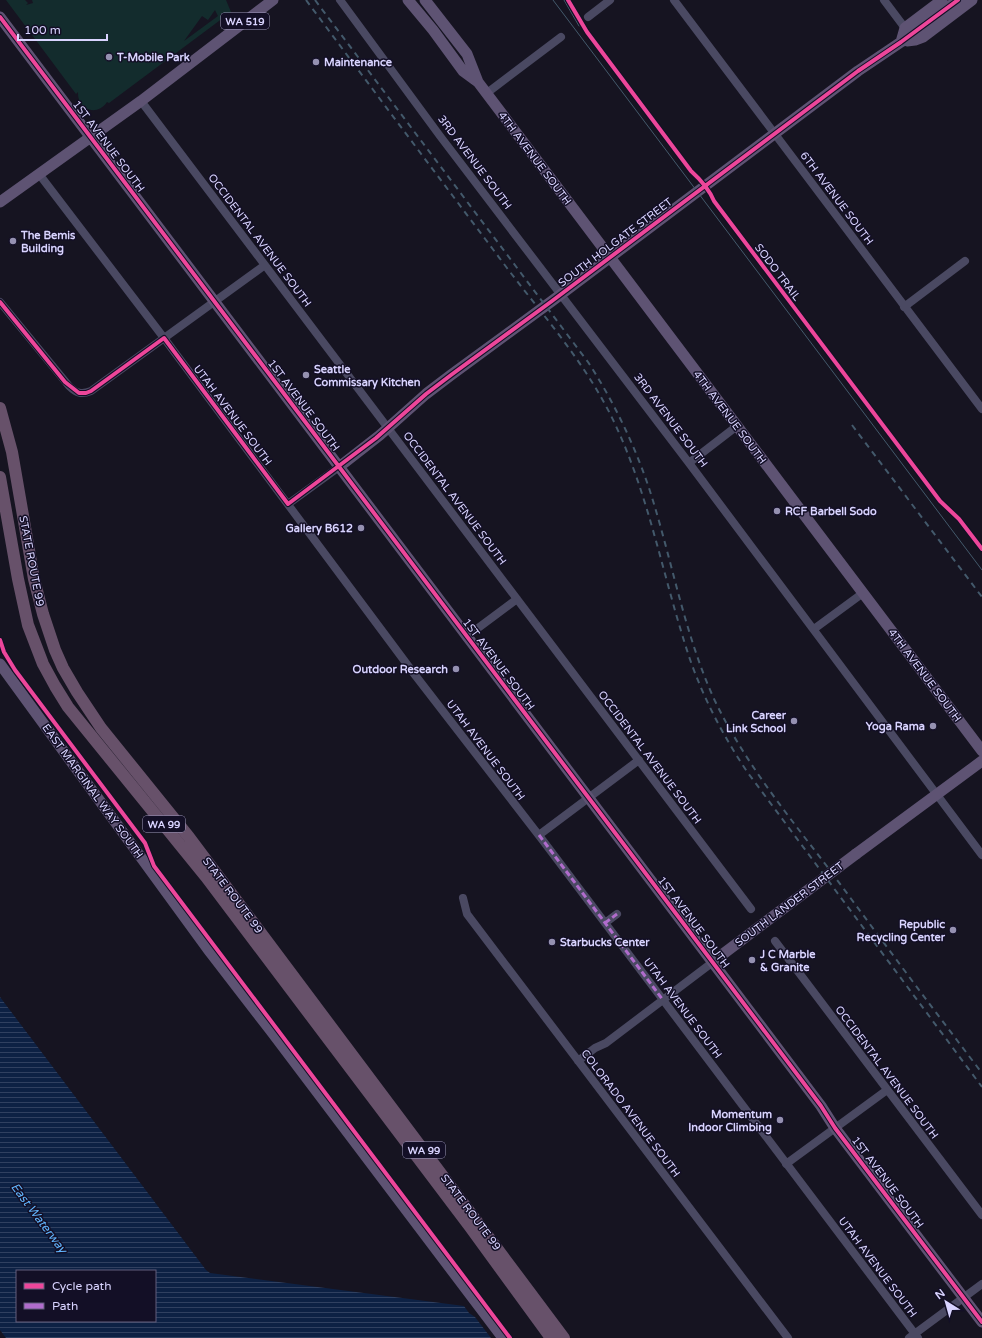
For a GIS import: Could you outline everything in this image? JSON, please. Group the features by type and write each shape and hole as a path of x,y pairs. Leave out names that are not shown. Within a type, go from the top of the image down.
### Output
{"highway":[{"name":"STATE ROUTE 99","path":"0,408 12,452 34,580 55,650 63,668 77,692 101,728 193,843 467,1207 551,1338"},
{"name":"STATE ROUTE 99","path":"0,477 18,579 30,631 43,664 68,707 206,877 470,1227 564,1338"}],"main road":[{"name":"WA 519","path":"90,137 141,101 273,0"},
{"path":"400,0 429,34 444,45"},
{"name":"4TH AVENUE SOUTH","path":"408,0 463,71 478,82 487,93 982,751"},
{"path":"417,0 463,57 478,82"},
{"name":"4TH AVENUE SOUTH","path":"425,0 467,54 478,82"},
{"path":"901,42 905,28 942,0"},
{"name":"SOUTH HOLGATE STREET","path":"339,467 388,428 451,374 562,294 855,73 901,42 958,0"},
{"name":"SOUTH HOLGATE STREET","path":"901,42 923,37 972,0"},
{"name":"1ST AVENUE SOUTH","path":"0,17 466,637 818,1101 835,1128 982,1322"},
{"path":"0,202 90,137"},
{"name":"EAST MARGINAL WAY SOUTH","path":"1,664 210,952 503,1338"},
{"name":"SOUTH LANDER STREET","path":"713,962 982,761"}],"street":[{"name":"3RD AVENUE SOUTH","path":"340,0 440,136 689,462 982,855"},
{"path":"588,17 610,0"},
{"name":"6TH AVENUE SOUTH","path":"674,0 982,409"},
{"path":"884,0 905,28"},
{"path":"487,93 561,37"},
{"name":"OCCIDENTAL AVENUE SOUTH","path":"141,101 751,909"},
{"name":"UTAH AVENUE SOUTH","path":"39,174 164,338 429,693 539,835 914,1337"},
{"path":"904,307 965,261"},
{"path":"0,302 65,382 77,393 81,394 91,391 265,265"},
{"path":"689,462 737,426"},
{"name":"SOUTH HOLGATE STREET","path":"288,504 339,467"},
{"path":"814,629 863,593"},
{"path":"466,637 517,599"},
{"path":"539,835 639,760"},
{"name":"COLORADO AVENUE SOUTH","path":"463,898 467,914 788,1338"},
{"path":"605,923 617,914"},
{"name":"OCCIDENTAL AVENUE SOUTH","path":"775,941 982,1215"},
{"name":"SOUTH LANDER STREET","path":"578,1061 595,1048 606,1043 713,962"},
{"path":"786,1164 887,1090"},
{"path":"914,1337 982,1284"}],"green space":[{"name":"T-Mobile Park","path":"6,0 25,0 28,3 26,5 33,3 32,0 226,0 231,12 109,103 107,102 103,107 93,110 88,109 81,103 78,92 76,94","holes":["215,10 218,16 184,41 202,16 208,20"]}],"water":[{"name":"East Waterway","path":"0,997 206,1270 210,1273 464,1306 469,1313 475,1317 491,1338 6,1338 0,1330"}],"tram line":[{"path":"553,0 982,570"},
{"path":"564,0 579,26"}],"railway":[{"path":"306,0 565,343 592,382 615,424 627,451 646,505 691,661 704,694 720,727 748,773 982,1087"},
{"path":"315,0 588,362 623,424 643,472 657,515 695,649 704,676 726,723 766,786 982,1073"},
{"path":"852,425 982,597"}],"marked path":[{"path":"539,835 663,1000"},
{"path":"605,923 617,914"}],"cycle path":[{"name":"SODO TRAIL","path":"568,0 587,32 691,171 704,185 714,201 940,501 959,519 982,549"},
{"path":"0,302 65,382 79,393 91,391 164,338 288,504 376,438 426,394 451,375 858,71 901,42 958,0"},
{"path":"0,17 821,1106 835,1128 982,1322"},
{"path":"0,640 4,652 15,670 145,843 154,866 510,1338"}],"place":[{"name":"T-Mobile Park","path":"109,57"},
{"name":"Maintenance","path":"316,62"},
{"name":"The Bemis Building","path":"13,241"},
{"name":"Seattle Commissary Kitchen","path":"306,375"},
{"name":"RCF Barbell Sodo","path":"777,511"},
{"name":"Gallery B612","path":"361,528"},
{"name":"Outdoor Research","path":"456,669"},
{"name":"Career Link School","path":"794,721"},
{"name":"Yoga Rama","path":"933,726"},
{"name":"Republic Recycling Center","path":"953,930"},
{"name":"Starbucks Center","path":"552,942"},
{"name":"J C Marble & Granite","path":"752,960"},
{"name":"Momentum Indoor Climbing","path":"780,1120"}]}
